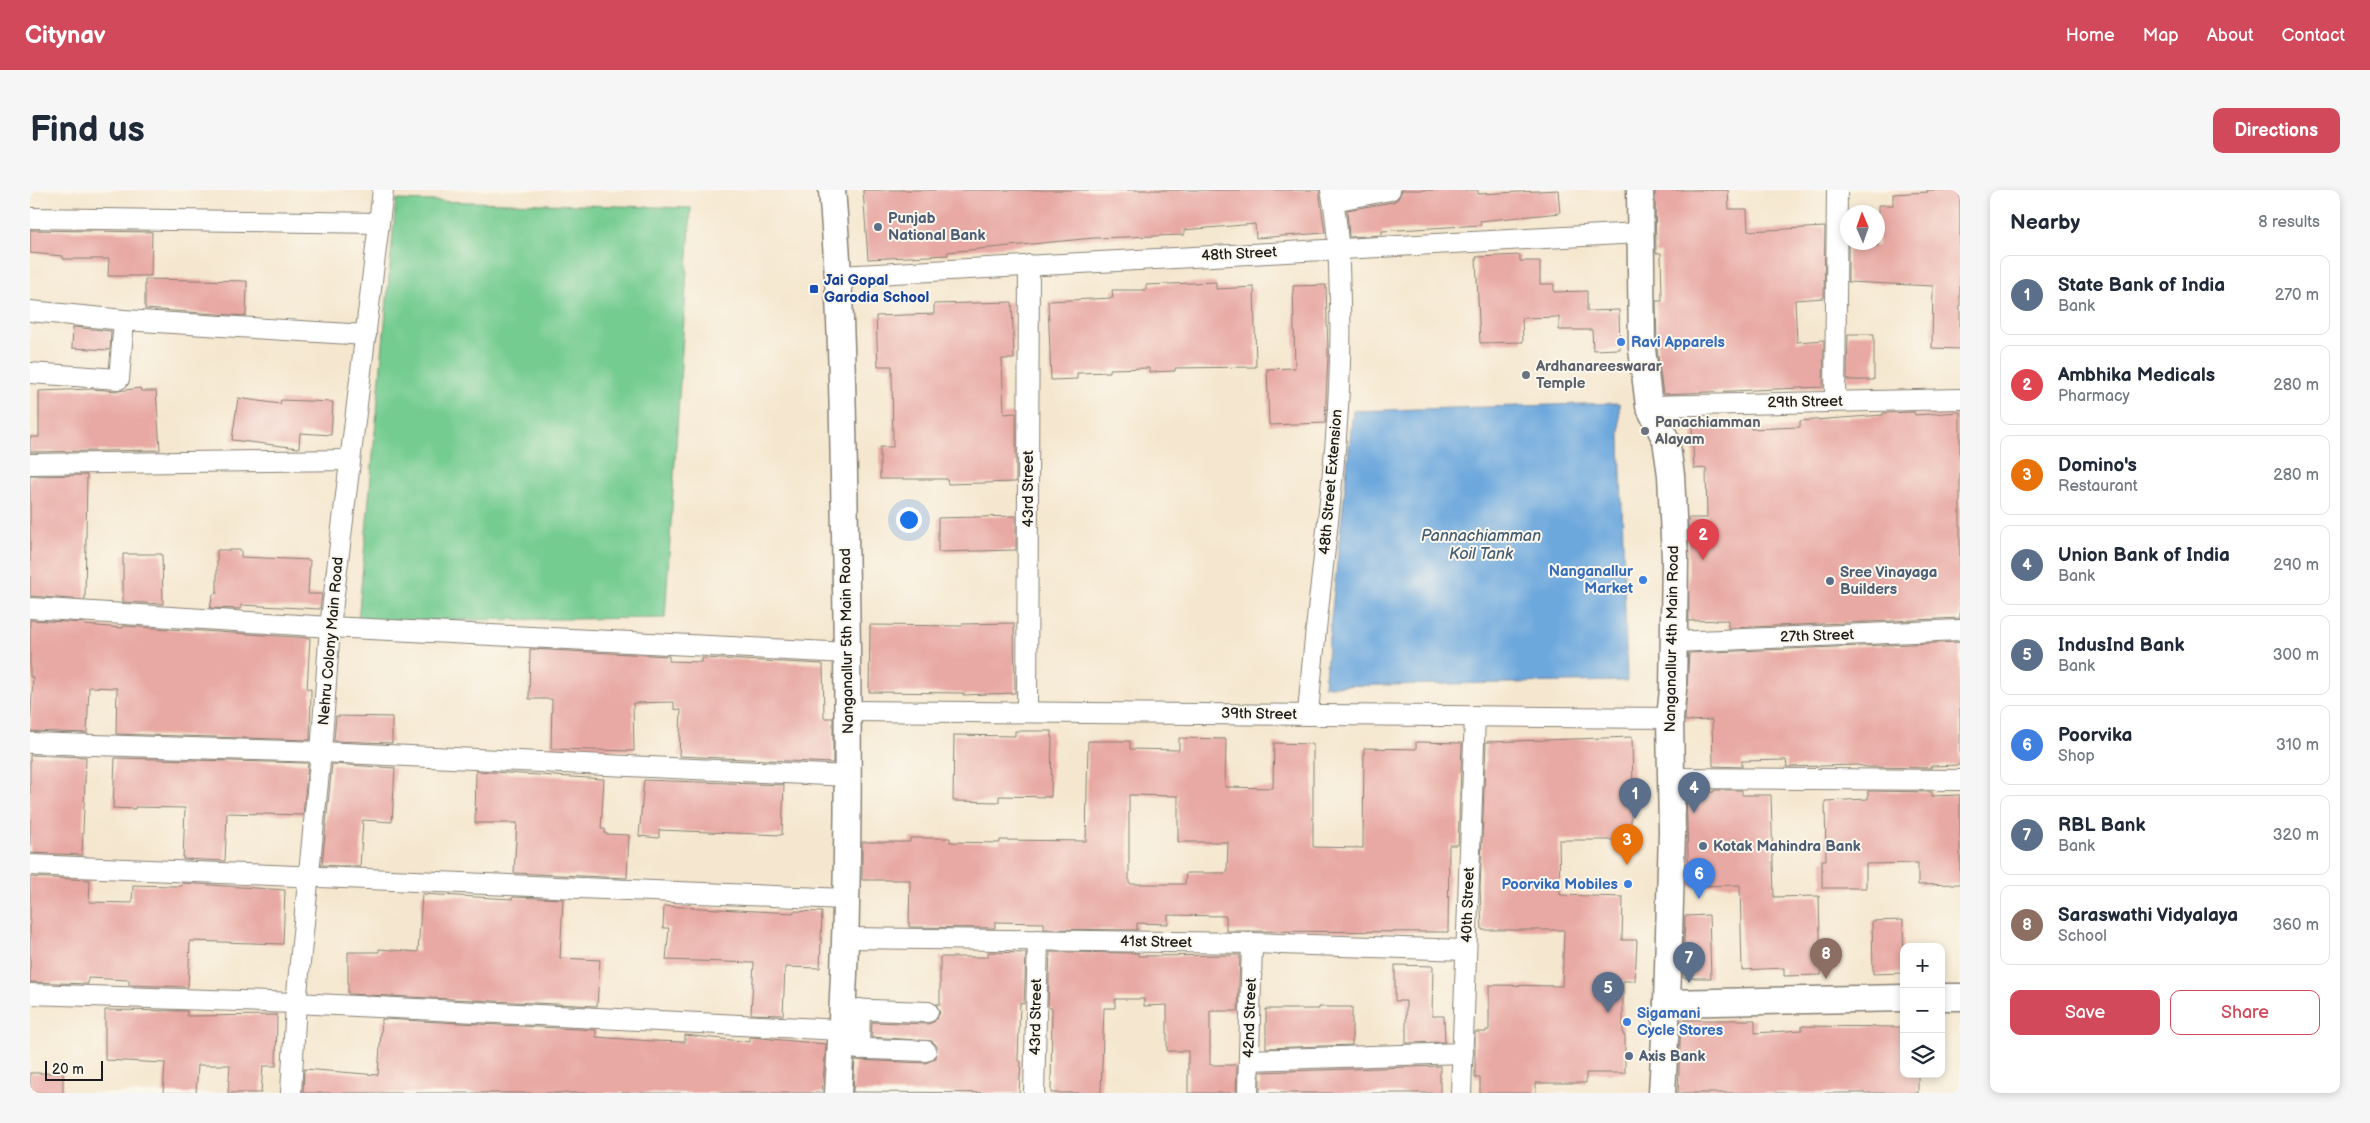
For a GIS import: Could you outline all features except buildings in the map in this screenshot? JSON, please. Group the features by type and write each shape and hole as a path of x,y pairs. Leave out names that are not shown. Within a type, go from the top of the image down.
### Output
{"street":[{"name":"Nehru Colony Main Road","path":"291,1093 296,1003 322,752 330,627 383,190"},
{"name":"Nanganallur 5th Main Road","path":"832,190 840,276 849,711 845,899 849,1029 838,1093"},
{"path":"1332,195 1390,190"},
{"name":"Nanganallur 4th Main Road","path":"1640,190 1641,330 1650,406 1666,440 1671,475 1675,558 1673,690 1670,718 1673,778 1668,1003 1662,1093"},
{"path":"1835,401 1837,190"},
{"name":"48th Street Extension","path":"1308,715 1338,403 1341,336 1339,249 1332,195"},
{"path":"30,218 379,223"},
{"name":"48th Street","path":"840,276 1639,233"},
{"name":"43rd Street","path":"1027,712 1029,266"},
{"path":"30,311 124,320 366,335"},
{"path":"30,373 119,380 124,320"},
{"name":"29th Street","path":"1650,406 1960,399"},
{"path":"30,464 350,460"},
{"path":"30,608 330,627 848,653"},
{"name":"27th Street","path":"1674,642 1960,630"},
{"name":"39th Street","path":"849,711 1670,718"},
{"name":"40th Street","path":"1461,1093 1475,716"},
{"path":"30,743 322,752 848,776"},
{"path":"1673,778 1960,780"},
{"path":"30,865 845,899"},
{"name":"41st Street","path":"847,938 1252,943 1466,950"},
{"name":"43rd Street","path":"1034,1093 1038,940"},
{"name":"42nd Street","path":"1248,1093 1252,943"},
{"path":"30,994 296,1003 849,1029 926,1051"},
{"path":"1945,997 1960,997"},
{"path":"1668,1003 1900,998"},
{"path":"849,1029 928,1012"},
{"path":"1249,1060 1463,1053"}],"green space":[{"path":"396,200 691,208 665,618 358,621"}],"water":[{"name":"Pannachiamman Koil Tank","path":"1619,403 1627,681 1324,686 1353,411"}],"place":[{"name":"Punjab National Bank","path":"878,227"},
{"name":"Jai Gopal Garodia School","path":"814,289"},
{"name":"Ravi Apparels","path":"1621,342"},
{"name":"Ardhanareeswarar Temple","path":"1526,375"},
{"name":"Panachiamman Alayam","path":"1645,431"},
{"name":"Ambhika Medicals","path":"1703,560"},
{"name":"Nanganallur Market","path":"1643,580"},
{"name":"Sree Vinayaga Builders","path":"1830,581"},
{"name":"Union Bank of India","path":"1694,813"},
{"name":"State Bank of India","path":"1635,819"},
{"name":"Kotak Mahindra Bank","path":"1703,846"},
{"name":"Domino's","path":"1627,865"},
{"name":"Poorvika Mobiles","path":"1628,884"},
{"name":"Poorvika","path":"1699,899"},
{"name":"Saraswathi Vidyalaya","path":"1826,979"},
{"name":"RBL Bank","path":"1689,983"},
{"name":"IndusInd Bank","path":"1608,1013"},
{"name":"Sigamani Cycle Stores","path":"1627,1022"},
{"name":"Axis Bank","path":"1629,1056"}]}
